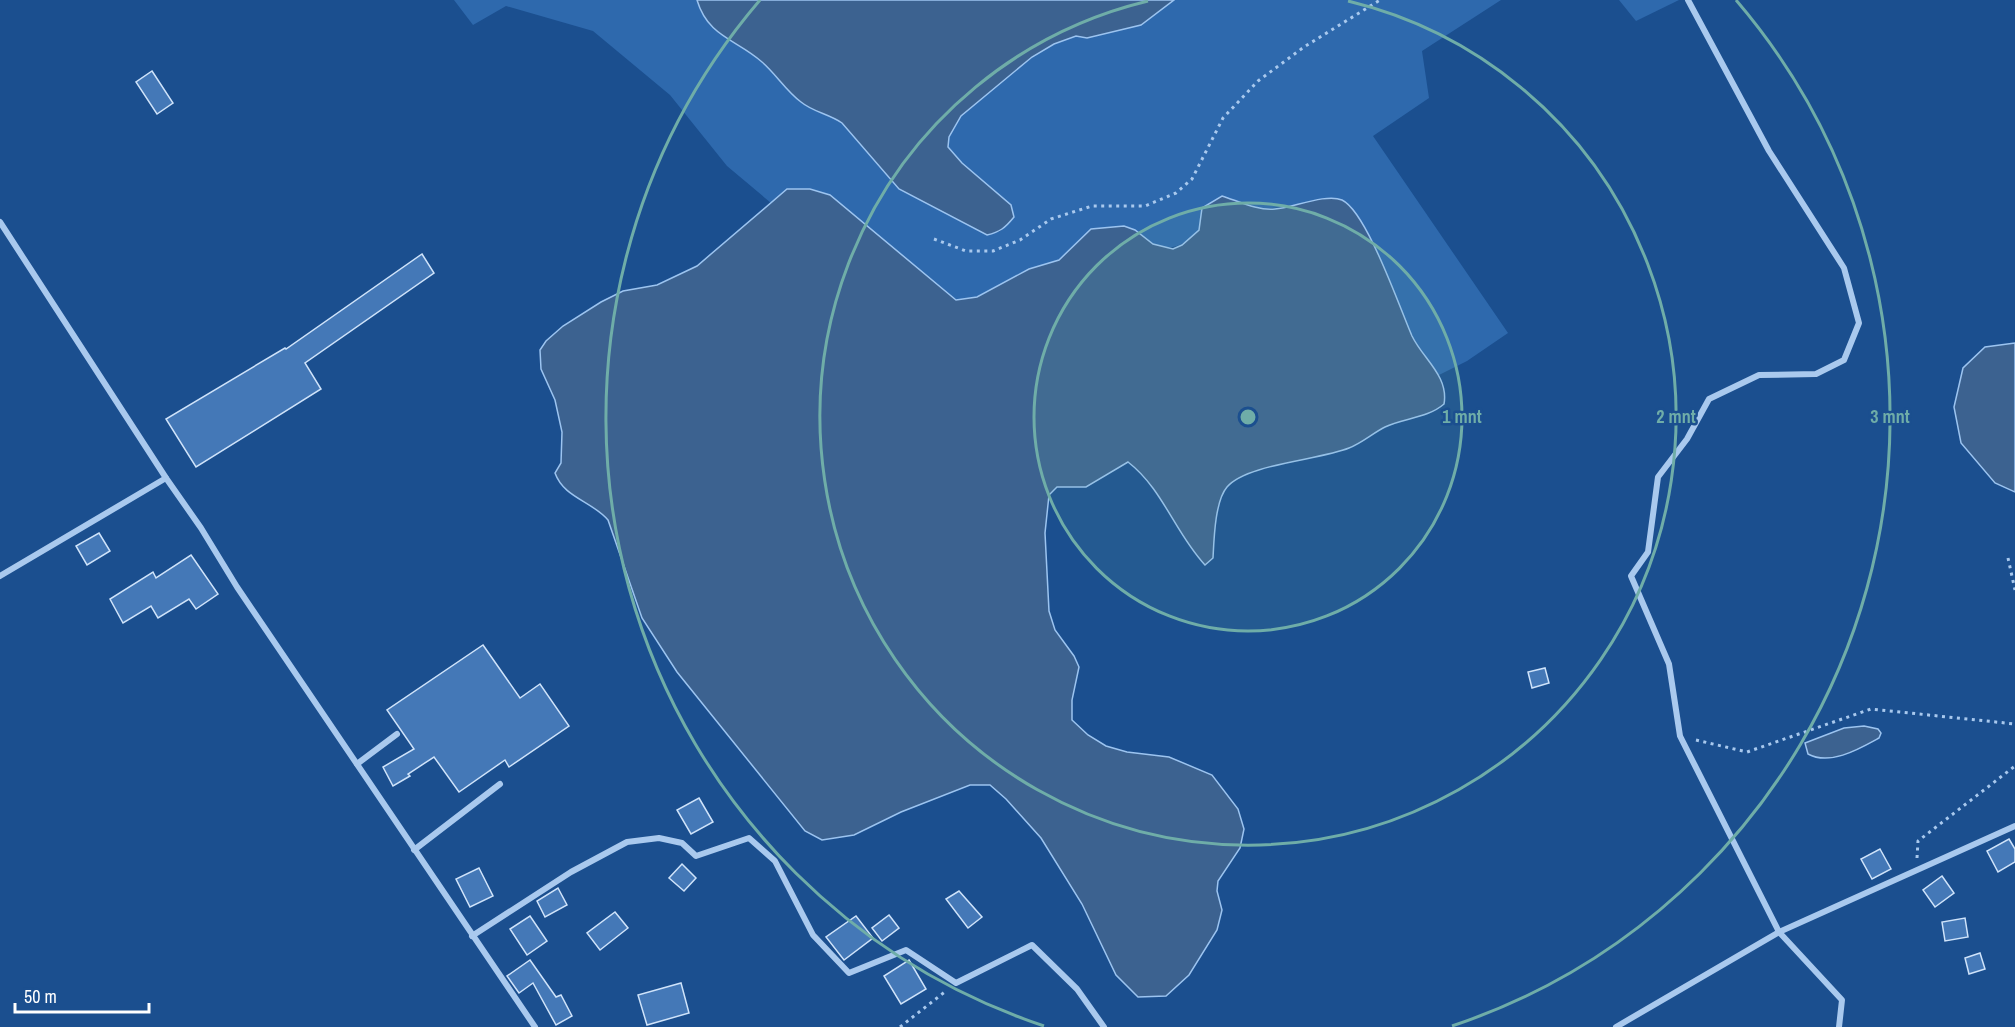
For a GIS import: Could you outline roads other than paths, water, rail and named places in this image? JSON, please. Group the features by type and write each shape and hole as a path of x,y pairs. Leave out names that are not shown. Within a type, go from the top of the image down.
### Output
{"street":[{"path":"1688,0 1768,151 1844,268 1859,323 1844,360 1825,370 1816,374 1759,375 1709,399 1687,439 1658,477 1648,552 1631,576 1668,664 1680,736 1779,932 1842,1000 1839,1027"},
{"path":"0,222 166,478 535,1027"},
{"path":"0,576 166,478"},
{"path":"357,764 397,734"},
{"path":"414,850 500,784"},
{"path":"1616,1027 1779,932 2015,826"},
{"path":"472,936 571,872 627,842 660,838 682,843 696,856 749,838 776,861 813,936 849,973 906,950 956,983 1032,945 1077,989 1104,1027"},
{"path":"1630,1027 1638,1016"}]}
